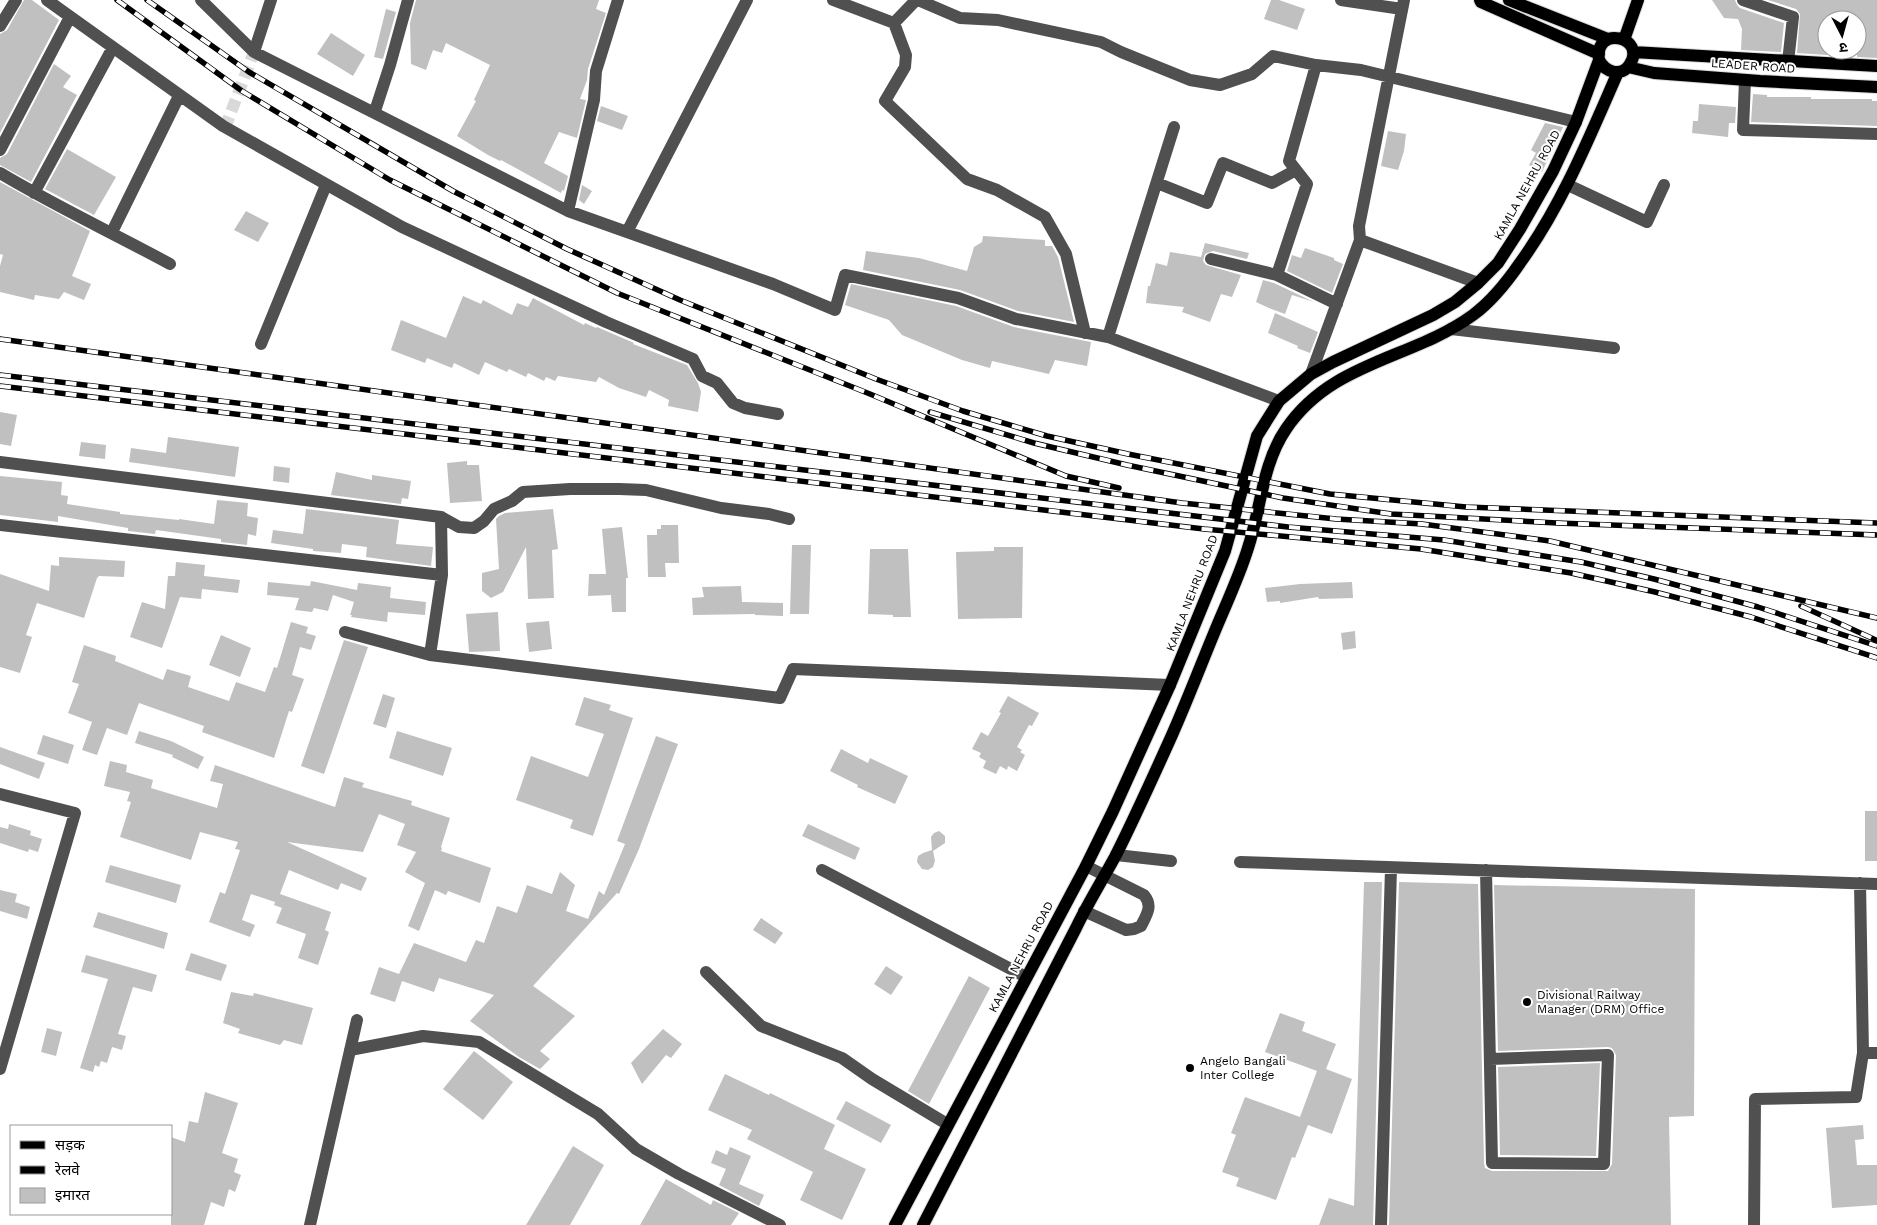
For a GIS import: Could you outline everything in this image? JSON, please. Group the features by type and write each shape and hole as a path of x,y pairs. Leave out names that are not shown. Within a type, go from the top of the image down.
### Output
{"main road":[{"path":"1480,0 1599,57 1607,70 1623,70"},
{"path":"1509,0 1608,40"},
{"path":"1624,40 1638,0"},
{"path":"923,1225 1084,911 1116,855 1173,733 1249,547 1271,458 1278,441 1306,404 1330,386 1374,362 1451,329 1475,314 1512,274 1538,239 1568,185 1623,70 1633,58 1633,52 1629,43 1619,38 1603,43 1599,57"},
{"name":"LEADER ROAD","path":"1633,52 1877,66"},
{"name":"KAMLA NEHRU ROAD","path":"895,1225 947,1124 1086,866 1113,811 1170,685 1225,551 1256,436 1279,401 1311,374 1433,315 1455,302 1498,263 1520,230 1552,171 1576,122 1599,57"},
{"name":"LEADER ROAD","path":"1623,70 1744,80 1877,86"},
{"path":"1113,811 1132,821"}],"street":[{"path":"0,26 16,0"},
{"path":"47,0 223,126 326,185 402,228 606,322 693,359 702,376 717,383 733,403 745,408 778,414"},
{"path":"201,0 254,52 375,111 568,211 773,284 835,310 845,275 958,298 1016,319 1108,337 1279,401"},
{"path":"254,52 270,0"},
{"path":"375,111 408,0"},
{"path":"568,211 594,100 596,71 618,0"},
{"path":"627,232 747,0"},
{"path":"833,0 894,23 906,55 905,66 885,101 967,178 997,190 1045,217 1066,254 1085,333"},
{"path":"894,23 917,0 960,18 998,20 1101,42 1190,80 1220,84 1252,74 1273,56 1316,65 1361,70 1390,76 1576,122"},
{"path":"1311,374 1360,240 1358,226 1390,76 1403,4 1341,0"},
{"path":"1743,0 1793,17 1788,62"},
{"path":"0,150 70,17"},
{"path":"34,193 112,48"},
{"path":"1278,275 1307,184 1289,161 1316,65"},
{"path":"1744,80 1743,130 1877,134"},
{"path":"112,232 179,96"},
{"path":"1108,337 1174,127"},
{"path":"1157,183 1208,203 1223,163 1272,183 1296,170"},
{"path":"0,173 34,193 112,232 170,264"},
{"path":"261,344 326,185"},
{"path":"1568,185 1647,222 1664,186"},
{"path":"1360,240 1478,283"},
{"path":"1211,259 1278,275 1336,304"},
{"path":"1451,329 1614,348"},
{"path":"0,462 441,518 459,527 474,528 484,521 494,509 512,501 523,492 619,489 646,490 722,508 769,514 789,519"},
{"path":"430,654 442,575 441,518"},
{"path":"0,526 442,575"},
{"path":"345,632 430,654 780,698 794,669 1170,685"},
{"path":"0,794 75,813 0,1070"},
{"path":"1116,855 1170,861"},
{"path":"1240,862 1877,884"},
{"path":"1084,911 1126,930 1141,926 1150,908 1148,900 1144,895 1086,866"},
{"path":"1381,1225 1390,868"},
{"path":"822,870 1026,977"},
{"path":"1486,870 1492,1163 1604,1164 1608,1055 1490,1059"},
{"path":"1754,1225 1755,1099 1856,1097 1863,1053 1860,883"},
{"path":"706,972 761,1026 842,1058 872,1079 947,1124"},
{"path":"310,1225 357,1020"},
{"path":"350,1050 423,1036 479,1042 598,1114 636,1149 679,1174 780,1225"},
{"path":"1863,1053 1877,1053"}],"building":[{"path":"24,0 32,0 59,20 0,133 0,34 7,30"},
{"path":"416,0 599,0 596,9 606,13 580,99 586,100 577,138 559,132 544,163 568,176 564,191 562,190 561,193 501,160 488,155 457,136 476,101 474,100 490,65 446,43 442,53 433,50 426,70 411,64 410,23"},
{"path":"1271,0 1279,0 1305,9 1297,30 1264,19"},
{"path":"1712,0 1735,0 1740,8 1784,23 1781,52 1741,50 1742,29 1738,19 1724,18"},
{"path":"1768,0 1877,0 1877,58 1867,58 1867,10 1817,10 1817,54 1797,53 1800,14 1796,9"},
{"path":"386,9 396,12 383,59 374,57"},
{"path":"331,33 365,55 353,76 317,54"},
{"path":"54,64 71,76 63,87 77,95 31,182 0,165 0,158 7,154"},
{"path":"1753,94 1767,95 1767,97 1811,97 1811,99 1872,99 1872,101 1877,101 1877,126 1751,122"},
{"path":"1699,104 1736,107 1735,123 1729,123 1728,137 1692,133 1693,121 1698,121"},
{"path":"601,106 628,116 622,130 597,121"},
{"path":"1545,123 1563,127 1542,172 1529,165 1536,153 1531,150"},
{"path":"1388,131 1406,134 1404,151 1398,170 1381,166"},
{"path":"67,149 116,177 94,215 45,189"},
{"path":"0,182 90,231 72,276 91,284 84,300 64,292 59,299 35,295 34,300 0,292 0,266 3,255 0,254"},
{"path":"582,185 592,191 584,204 579,200"},
{"path":"246,211 269,223 258,242 234,230"},
{"path":"983,236 1045,240 1045,246 1052,246 1058,257 1074,322 1018,311 960,290 863,270 866,251 919,258 967,271 974,247 982,242"},
{"path":"1205,243 1249,253 1247,259 1213,251 1205,254 1203,261 1206,265 1241,275 1232,297 1221,294 1210,322 1182,312 1184,307 1146,303 1148,286 1150,286 1156,263 1167,266 1170,252 1201,257"},
{"path":"1305,248 1334,258 1334,260 1343,264 1332,293 1287,271 1292,255 1301,258"},
{"path":"1263,280 1274,283 1314,302 1292,295 1285,314 1269,308 1256,302"},
{"path":"851,284 956,306 1014,327 1091,342 1087,366 1055,360 1049,374 992,361 990,368 962,360 902,335 889,320 845,305"},
{"path":"463,296 481,304 483,300 512,315 517,303 528,307 533,298 584,325 585,323 597,327 633,344 687,365 701,392 698,412 668,406 669,400 649,390 646,397 619,388 599,377 596,382 558,376 555,381 546,377 544,381 528,373 526,377 509,369 507,372 485,362 479,375 454,363 452,368 427,358 425,363 391,350 401,320 446,338"},
{"path":"1275,313 1318,332 1310,353 1268,333"},
{"path":"0,412 17,415 11,446 0,444"},
{"path":"168,437 239,447 235,477 129,462 131,448 166,453"},
{"path":"81,442 106,445 105,459 79,456"},
{"path":"467,461 467,465 479,465 482,501 450,503 447,463"},
{"path":"274,466 290,468 289,483 273,481"},
{"path":"336,472 372,480 372,475 411,481 408,499 402,498 401,504 331,495"},
{"path":"0,476 62,482 61,495 68,496 67,504 120,512 120,514 214,524 217,500 248,503 247,516 258,518 256,536 248,534 247,545 221,542 221,539 156,530 155,534 128,531 128,528 58,516 58,522 0,515"},
{"path":"306,509 399,520 396,544 433,547 431,566 366,557 367,547 342,544 341,553 313,551 313,549 271,543 273,530 303,534"},
{"path":"553,509 558,549 552,550 554,598 528,599 526,547 503,592 491,598 482,591 482,573 499,569 496,519 505,513"},
{"path":"661,525 678,525 679,563 665,563 666,577 648,577 647,535 657,535 657,529 661,529"},
{"path":"622,527 628,578 626,578 626,612 612,612 611,595 588,596 589,574 606,574 602,529"},
{"path":"792,545 811,545 809,614 790,614"},
{"path":"994,547 1023,547 1022,618 958,619 956,552 994,551"},
{"path":"870,549 908,549 911,617 868,614"},
{"path":"59,557 125,561 124,577 99,576 97,578 84,618 37,603 26,635 32,637 20,673 0,667 0,574 49,591 51,565 59,566"},
{"path":"176,562 205,565 204,576 240,580 238,593 202,589 201,599 180,597 162,648 130,637 142,602 165,609 168,576 175,576"},
{"path":"311,581 357,590 358,583 391,587 390,598 426,602 425,615 388,612 387,622 351,617 354,602 333,595 328,611 314,608 312,612 295,610 299,598 267,595 268,582 310,586"},
{"path":"1352,582 1353,598 1319,599 1318,597 1280,603 1280,601 1267,602 1265,588 1300,584"},
{"path":"741,586 742,602 783,603 783,616 755,614 693,615 692,598 704,597 702,587"},
{"path":"498,612 500,651 469,652 466,614"},
{"path":"549,621 552,649 529,652 526,623"},
{"path":"291,622 308,627 306,633 316,636 311,650 300,647 292,675 304,679 292,712 289,711 274,758 202,732 204,726 139,703 127,735 107,728 97,755 82,750 92,722 68,713 79,684 72,682 84,645 116,656 115,661 163,680 167,669 191,676 188,687 229,701 236,682 265,692 274,667 277,668"},
{"path":"1355,631 1356,648 1343,650 1341,633"},
{"path":"221,635 251,648 240,677 209,665"},
{"path":"344,640 368,647 324,774 301,766"},
{"path":"383,694 395,698 386,728 373,724"},
{"path":"1008,696 1039,713 1032,726 1029,725 1017,747 1025,755 1017,771 1008,766 1007,770 1000,766 996,774 983,768 986,761 979,757 981,753 972,749 981,732 988,736"},
{"path":"584,697 611,705 609,710 633,718 593,836 570,828 573,820 516,800 531,756 588,777 604,734 575,725"},
{"path":"139,731 171,741 204,757 198,769 172,757 173,755 135,743"},
{"path":"397,731 452,748 443,776 389,758"},
{"path":"43,735 74,745 68,764 37,754"},
{"path":"656,736 678,744 639,849 619,894 617,893 533,986 575,1016 540,1051 550,1059 540,1069 519,1057 470,1021 494,995 439,978 434,992 402,981 395,1002 370,994 379,967 399,974 414,943 466,962 476,940 484,943 497,906 517,913 527,885 552,894 560,872 575,885 566,911 588,919 599,891 604,895 625,844 617,841"},
{"path":"0,747 45,763 39,779 0,764"},
{"path":"841,749 868,763 870,758 908,776 895,804 857,787 858,785 830,771"},
{"path":"110,761 127,765 126,772 153,780 151,788 217,808 223,784 210,781 215,765 335,807 344,777 364,783 362,787 412,801 411,805 450,818 441,851 491,868 480,903 448,891 446,895 435,890 419,931 408,926 425,883 405,872 416,852 397,845 405,824 379,814 363,852 287,842 367,878 361,891 341,883 338,890 289,870 280,894 331,912 325,930 329,932 318,965 298,958 306,934 276,923 282,908 274,905 275,902 251,894 242,920 255,925 250,937 209,922 220,892 225,894 240,850 235,849 238,842 200,832 191,860 120,837 131,802 127,801 130,792 104,786"},
{"path":"1865,811 1877,811 1877,861 1865,861"},
{"path":"9,824 31,831 30,835 42,839 38,852 29,849 28,852 0,843 0,827 8,829"},
{"path":"808,824 860,848 855,860 802,836"},
{"path":"939,831 945,836 945,843 933,851 935,861 933,867 928,870 922,869 917,862 918,856 932,850 931,837"},
{"path":"110,865 181,885 176,903 105,882"},
{"path":"1364,882 1382,882 1373,1225 1319,1225 1329,1198 1354,1206"},
{"name":"Divisional Railway Manager (DRM) Office","path":"1399,882 1478,884 1484,1163 1485,1168 1492,1171 1608,1171 1612,1164 1616,1055 1612,1048 1608,1047 1498,1051 1494,885 1695,889 1694,1116 1669,1117 1671,1225 1389,1225"},
{"path":"0,890 17,894 15,902 30,907 27,919 0,911"},
{"path":"98,912 168,933 164,949 93,927"},
{"path":"761,918 783,933 775,944 753,930"},
{"path":"191,953 227,965 221,981 185,970"},
{"path":"86,955 157,975 152,992 133,987 118,1034 126,1036 122,1050 112,1047 107,1063 101,1061 99,1067 95,1065 93,1072 80,1068 108,979 81,972"},
{"path":"886,966 903,977 891,995 874,984"},
{"path":"969,976 990,988 929,1104 908,1091"},
{"path":"231,992 253,996 254,993 313,1008 302,1045 284,1040 280,1045 238,1033 240,1029 223,1023"},
{"path":"1280,1013 1305,1022 1302,1031 1336,1044 1326,1069 1352,1079 1332,1134 1308,1125 1295,1158 1292,1157 1276,1200 1236,1186 1239,1178 1222,1172 1236,1135 1231,1133 1245,1097 1300,1117 1317,1071 1265,1052"},
{"path":"47,1028 62,1032 56,1056 41,1052"},
{"path":"663,1029 682,1044 671,1058 666,1055 642,1084 631,1063"},
{"path":"474,1051 513,1082 483,1120 443,1089"},
{"path":"1600,1063 1596,1156 1500,1155 1498,1067"},
{"path":"725,1074 769,1095 770,1093 835,1125 824,1149 866,1169 842,1220 800,1200 813,1172 747,1139 752,1130 708,1110"},
{"path":"205,1092 238,1103 222,1153 238,1159 234,1172 241,1175 235,1192 229,1189 224,1207 211,1202 204,1225 171,1225 172,1137 185,1142 189,1121 198,1123"},
{"path":"846,1101 891,1125 881,1143 836,1119"},
{"path":"1863,1125 1864,1139 1855,1140 1857,1165 1877,1165 1877,1205 1832,1208 1826,1128"},
{"path":"573,1146 604,1165 570,1225 526,1225"},
{"path":"730,1147 751,1156 739,1184 764,1195 759,1206 719,1185 726,1169 711,1163 716,1150 727,1155"},
{"path":"666,1179 711,1205 713,1200 739,1213 731,1225 640,1225"}],"tunnel":[{"path":"225,128 254,52"}],"railway":[{"path":"117,0 242,91 390,180 617,293 870,394 1066,476 1119,488"},
{"path":"147,0 249,72 453,191 567,249 680,300 876,379 963,411 1047,436 1330,494 1466,507 1877,523"},
{"path":"0,339 1182,503 1336,519 1422,524 1550,541 1877,618"},
{"path":"0,375 1288,527 1444,540 1581,562 1654,579 1758,607 1877,646"},
{"path":"0,386 1204,529 1421,549 1571,573 1655,592 1751,617 1877,658"},
{"path":"930,412 1034,443 1127,465 1283,498 1391,514 1557,523 1877,535"},
{"path":"1801,606 1876,640"}],"place":[{"name":"Divisional Railway Manager (DRM) Office","path":"1527,1002"},
{"name":"Angelo Bangali Inter College","path":"1190,1068"}]}
